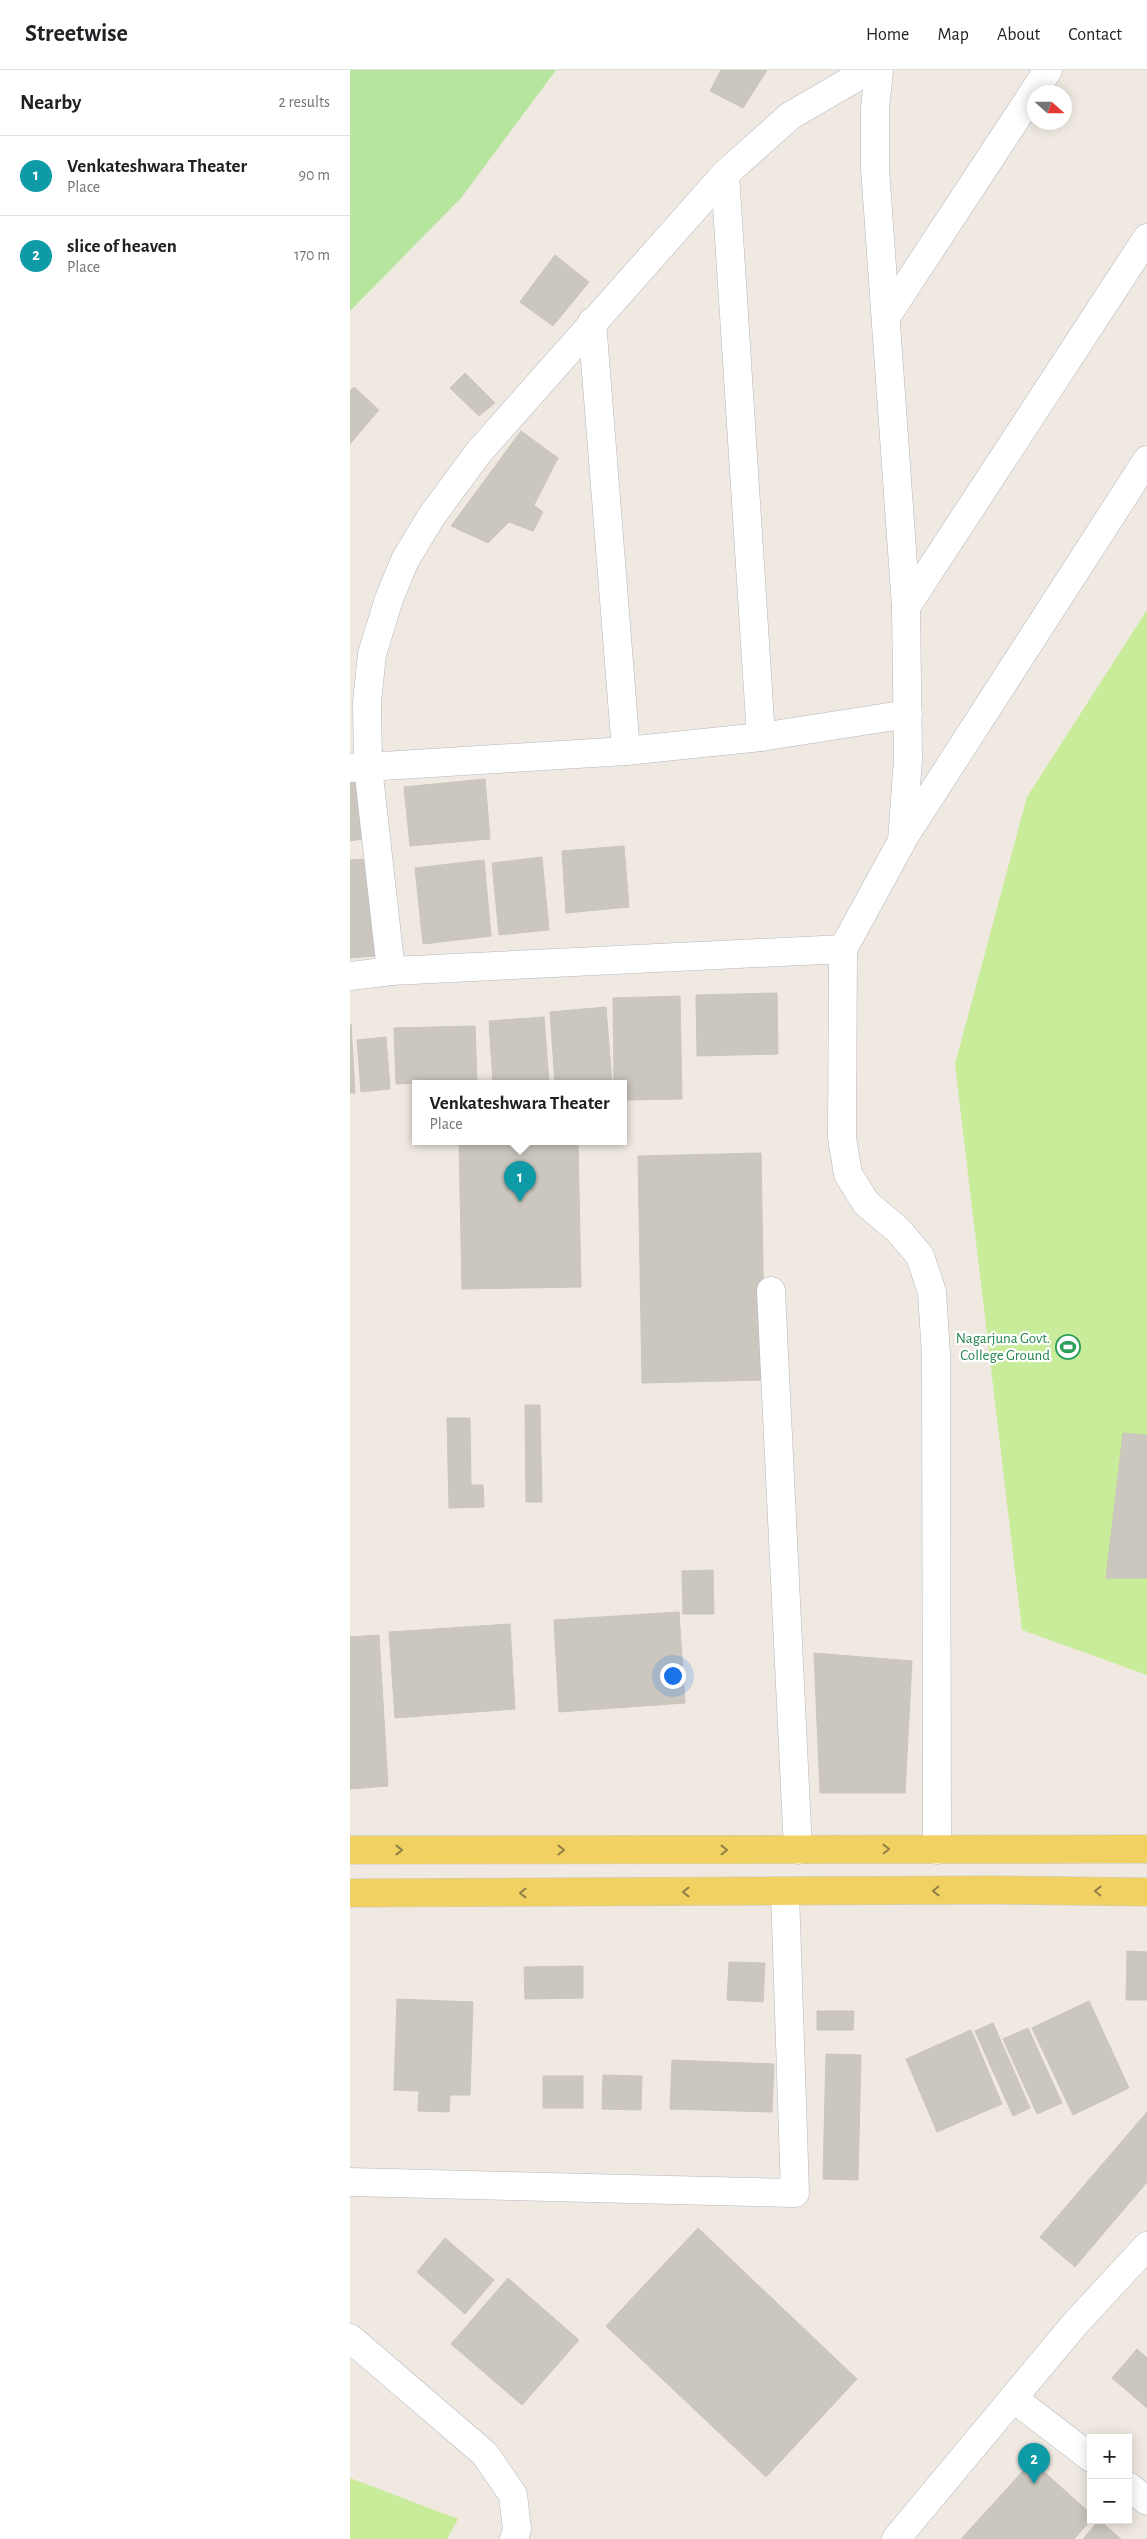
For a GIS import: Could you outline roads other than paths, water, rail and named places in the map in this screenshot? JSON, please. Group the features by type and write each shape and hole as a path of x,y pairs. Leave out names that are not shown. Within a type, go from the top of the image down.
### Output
{"main road":[{"path":"350,1850 1147,1849"},
{"path":"350,1893 1147,1892"}],"street":[{"path":"391,971 359,768 372,654 389,599 405,560 431,517 478,453 725,174 790,116 869,70"},
{"path":"879,70 875,108 875,168 906,607 908,759 902,841"},
{"path":"886,317 1048,70"},
{"path":"725,174 761,737"},
{"path":"906,607 1147,238"},
{"path":"592,322 626,752"},
{"path":"937,1850 936,1355 932,1292 920,1256 898,1230 866,1203 848,1174 842,1138 844,949 902,841 1147,460"},
{"path":"359,768 626,752 761,737 908,714"},
{"path":"350,976 391,971 844,949"},
{"path":"771,1291 798,1850"},
{"path":"350,2182 795,2193 785,1892"},
{"path":"896,2539 1074,2325 1147,2246"},
{"path":"350,2338 485,2454 513,2495 517,2529 514,2539"},
{"path":"1013,2398 1087,2455"},
{"path":"1132,2489 1147,2500"}],"place":[{"name":"Venkateshwara Theater","path":"520,1202"},
{"name":"Nagarjuna Govt. College Ground","path":"1068,1347"},
{"name":"slice of heaven","path":"1034,2484"}]}
